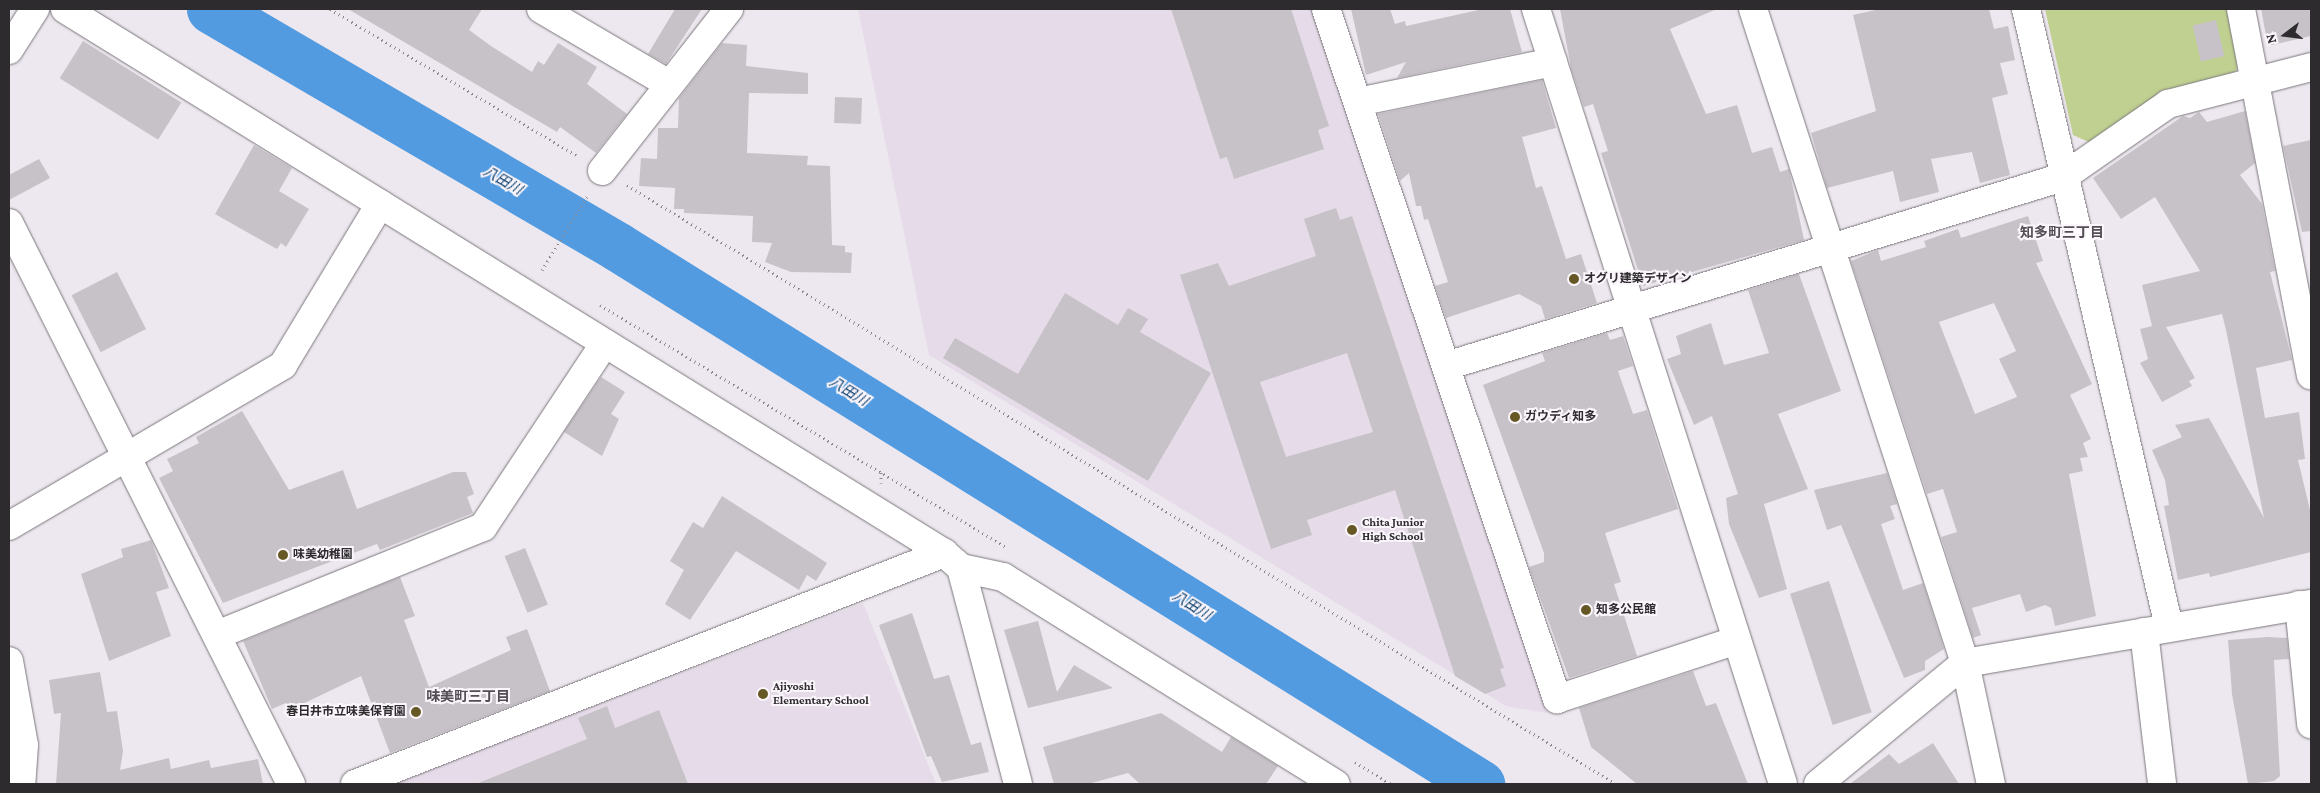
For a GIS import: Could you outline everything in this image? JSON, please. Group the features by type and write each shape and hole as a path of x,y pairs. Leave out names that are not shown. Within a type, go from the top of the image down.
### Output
{"street":[{"path":"9,50 35,9"},
{"path":"65,9 953,560 1003,577 1336,784"},
{"path":"542,9 667,83"},
{"path":"598,179 667,83 729,9"},
{"path":"1326,9 1557,699 1737,640"},
{"path":"1536,9 1630,309 1783,784"},
{"path":"1753,9 1965,663 1991,784"},
{"path":"2026,9 2157,629 2162,784"},
{"path":"2241,9 2311,375"},
{"path":"1358,102 1554,62"},
{"path":"1446,366 2063,177 2168,104 2311,67"},
{"path":"9,526 283,365 380,204"},
{"path":"9,223 291,784"},
{"path":"217,635 483,527 604,344"},
{"path":"356,784 953,560"},
{"path":"953,560 1018,784"},
{"path":"1818,784 1965,663 2305,604 2311,724"},
{"path":"9,661 24,745 21,784"}],"path":[{"path":"330,9 598,179 1616,784"},
{"path":"542,270 546,267 598,179"},
{"path":"538,268 550,275"},
{"path":"593,300 1016,553"},
{"path":"1351,760 1390,784"}],"shaded area":[{"name":"Chita Junior High School","path":"858,9 1312,9 1547,713 1506,706 929,355"},
{"name":"Ajiyoshi Elementary School","path":"863,603 936,784 391,784"}],"green space":[{"path":"2045,9 2227,9 2239,66 2233,75 2162,91 2091,143 2073,135"}],"building":[{"path":"348,9 482,9 469,30 491,46 532,72 538,61 544,65 558,43 597,67 587,84 627,114 596,153 560,127 557,132"},
{"path":"675,9 702,9 666,64 648,54"},
{"path":"1171,9 1291,9 1329,126 1318,130 1324,149 1234,179 1227,157 1220,159"},
{"path":"1351,9 1390,9 1395,24 1405,21 1406,26 1483,9 1510,9 1522,52 1397,78 1406,62 1366,75"},
{"path":"1560,9 1717,9 1670,29 1706,114 1737,105 1752,153 1772,147 1780,172 1789,169 1804,240 1643,286 1601,153 1608,151 1593,104 1584,107 1571,68"},
{"path":"1880,9 1989,9 1994,29 2008,26 2015,60 2000,63 2008,94 1992,98 2010,175 1980,183 1972,152 1931,159 1939,192 1900,202 1893,171 1827,188 1811,133 1876,111 1853,15"},
{"path":"2261,9 2311,9 2311,36 2268,46"},
{"path":"2216,20 2224,56 2201,61 2193,25"},
{"path":"83,41 181,102 158,140 60,78"},
{"path":"722,43 747,45 746,66 808,73 808,94 749,93 747,153 808,156 807,165 830,166 832,245 845,246 845,252 852,253 851,273 791,272 765,262 772,243 752,242 753,216 684,213 684,209 674,209 675,188 639,186 641,158 657,159 658,128 678,128 679,98"},
{"path":"1542,80 1556,128 1522,137 1536,188 1542,186 1566,259 1581,254 1597,303 1545,319 1541,306 1519,294 1446,318 1435,286 1448,282 1428,219 1424,220 1421,206 1416,206 1409,173 1400,181 1378,114"},
{"path":"835,97 862,98 861,124 834,123"},
{"path":"2245,111 2255,163 2240,175 2262,204 2275,271 2270,272 2292,360 2256,368 2265,418 2299,412 2305,459 2298,460 2311,514 2311,552 2210,577 2209,573 2178,580 2164,506 2169,505 2165,480 2152,450 2182,437 2175,425 2209,418 2264,518 2226,330 2222,314 2166,327 2195,378 2189,381 2192,386 2162,402 2140,363 2148,359 2140,329 2152,326 2142,285 2200,271 2155,197 2121,219 2093,178 2183,116 2190,118 2199,112 2207,122"},
{"path":"2311,140 2311,231 2302,232 2283,146"},
{"path":"254,145 292,168 279,191 309,209 286,247 281,243 277,249 215,214"},
{"path":"39,159 50,178 9,200 9,175"},
{"path":"1336,208 1340,220 1352,216 1504,668 1500,669 1506,686 1485,694 1455,676 1395,490 1307,520 1312,535 1271,549 1180,275 1218,263 1229,286 1316,256 1304,219","holes":["1347,353 1373,432 1286,457 1260,382"]},
{"path":"2028,216 2043,261 2036,263 2092,384 2070,395 2091,439 2083,443 2088,457 2080,458 2083,471 2069,474 2096,616 2055,626 2051,608 2045,605 2026,612 2020,594 1972,608 1981,635 1973,638 1941,537 1957,532 1943,489 1927,494 1851,261 1878,250 1881,261 1926,247 1924,241 1958,229 1961,238","holes":["1994,303 2016,351 1999,359 2017,397 1975,414 1939,322"]},
{"path":"117,272 146,329 101,352 72,295"},
{"path":"1799,274 1841,391 1778,414 1808,489 1764,504 1787,589 1759,598 1729,524 1726,498 1738,494 1712,416 1694,425 1667,359 1681,354 1676,336 1711,323 1724,365 1769,353 1748,290"},
{"path":"1065,293 1118,325 1128,308 1148,319 1140,332 1211,373 1148,481 943,358 955,338 1018,374"},
{"path":"1607,333 1610,340 1623,336 1633,366 1618,371 1633,414 1647,410 1678,509 1605,533 1621,582 1614,584 1637,656 1569,678 1529,567 1544,562 1544,553 1483,385 1545,361 1542,353"},
{"path":"601,377 625,392 611,414 619,419 602,456 564,432"},
{"path":"242,411 289,490 343,470 357,509 453,472 466,472 474,494 467,497 473,513 380,550 377,544 223,603 159,478 173,471 167,459 199,443 196,437"},
{"path":"1887,473 1897,504 1890,506 1895,519 1881,524 1903,590 1923,583 1944,649 1925,661 1925,670 1904,678 1841,525 1827,530 1814,490"},
{"path":"722,496 827,563 816,581 807,575 799,590 736,551 690,620 665,604 684,570 670,561 693,522 703,528"},
{"path":"151,540 169,588 156,592 171,636 109,661 81,574 123,557 121,549"},
{"path":"525,548 548,605 527,613 505,556"},
{"path":"400,577 415,616 404,620 429,687 511,650 506,637 527,629 550,691 390,753 361,676 290,710 286,703 272,709 243,641"},
{"path":"1829,581 1872,712 1833,725 1790,594"},
{"path":"912,613 934,679 949,675 971,745 981,742 989,772 942,782 931,756 927,757 879,625"},
{"path":"1038,621 1057,692 1074,665 1113,688 1028,708 1004,630"},
{"path":"2268,637 2287,638 2289,659 2274,660 2280,776 2274,781 2248,784 2232,694 2228,640"},
{"path":"1693,671 1706,706 1716,703 1748,784 1637,784 1591,747 1579,708"},
{"path":"100,672 107,712 117,711 123,751 120,770 169,758 171,769 209,760 211,768 258,759 263,784 56,784 61,713 54,714 49,680"},
{"path":"607,706 615,728 659,710 688,784 476,784 587,739 578,718"},
{"path":"1161,713 1222,752 1231,737 1278,766 1266,784 1140,784 1128,773 1088,784 1054,784 1043,747"},
{"path":"1933,743 1959,784 1850,784 1889,754 1899,764"}],"waterway":[{"name":"八田川","path":"211,9 618,247 1480,784"}],"place":[{"name":"オグリ建築デザイン","path":"1574,279"},
{"name":"ガウディ知多","path":"1515,417"},
{"name":"Chita Junior High School","path":"1352,530"},
{"name":"味美幼稚園","path":"283,555"},
{"name":"知多公民館","path":"1586,610"},
{"name":"Ajiyoshi Elementary School","path":"763,694"},
{"name":"春日井市立味美保育園","path":"416,712"}],"district":[{"name":"知多町三丁目","path":"2062,232"},
{"name":"味美町三丁目","path":"468,696"}]}
